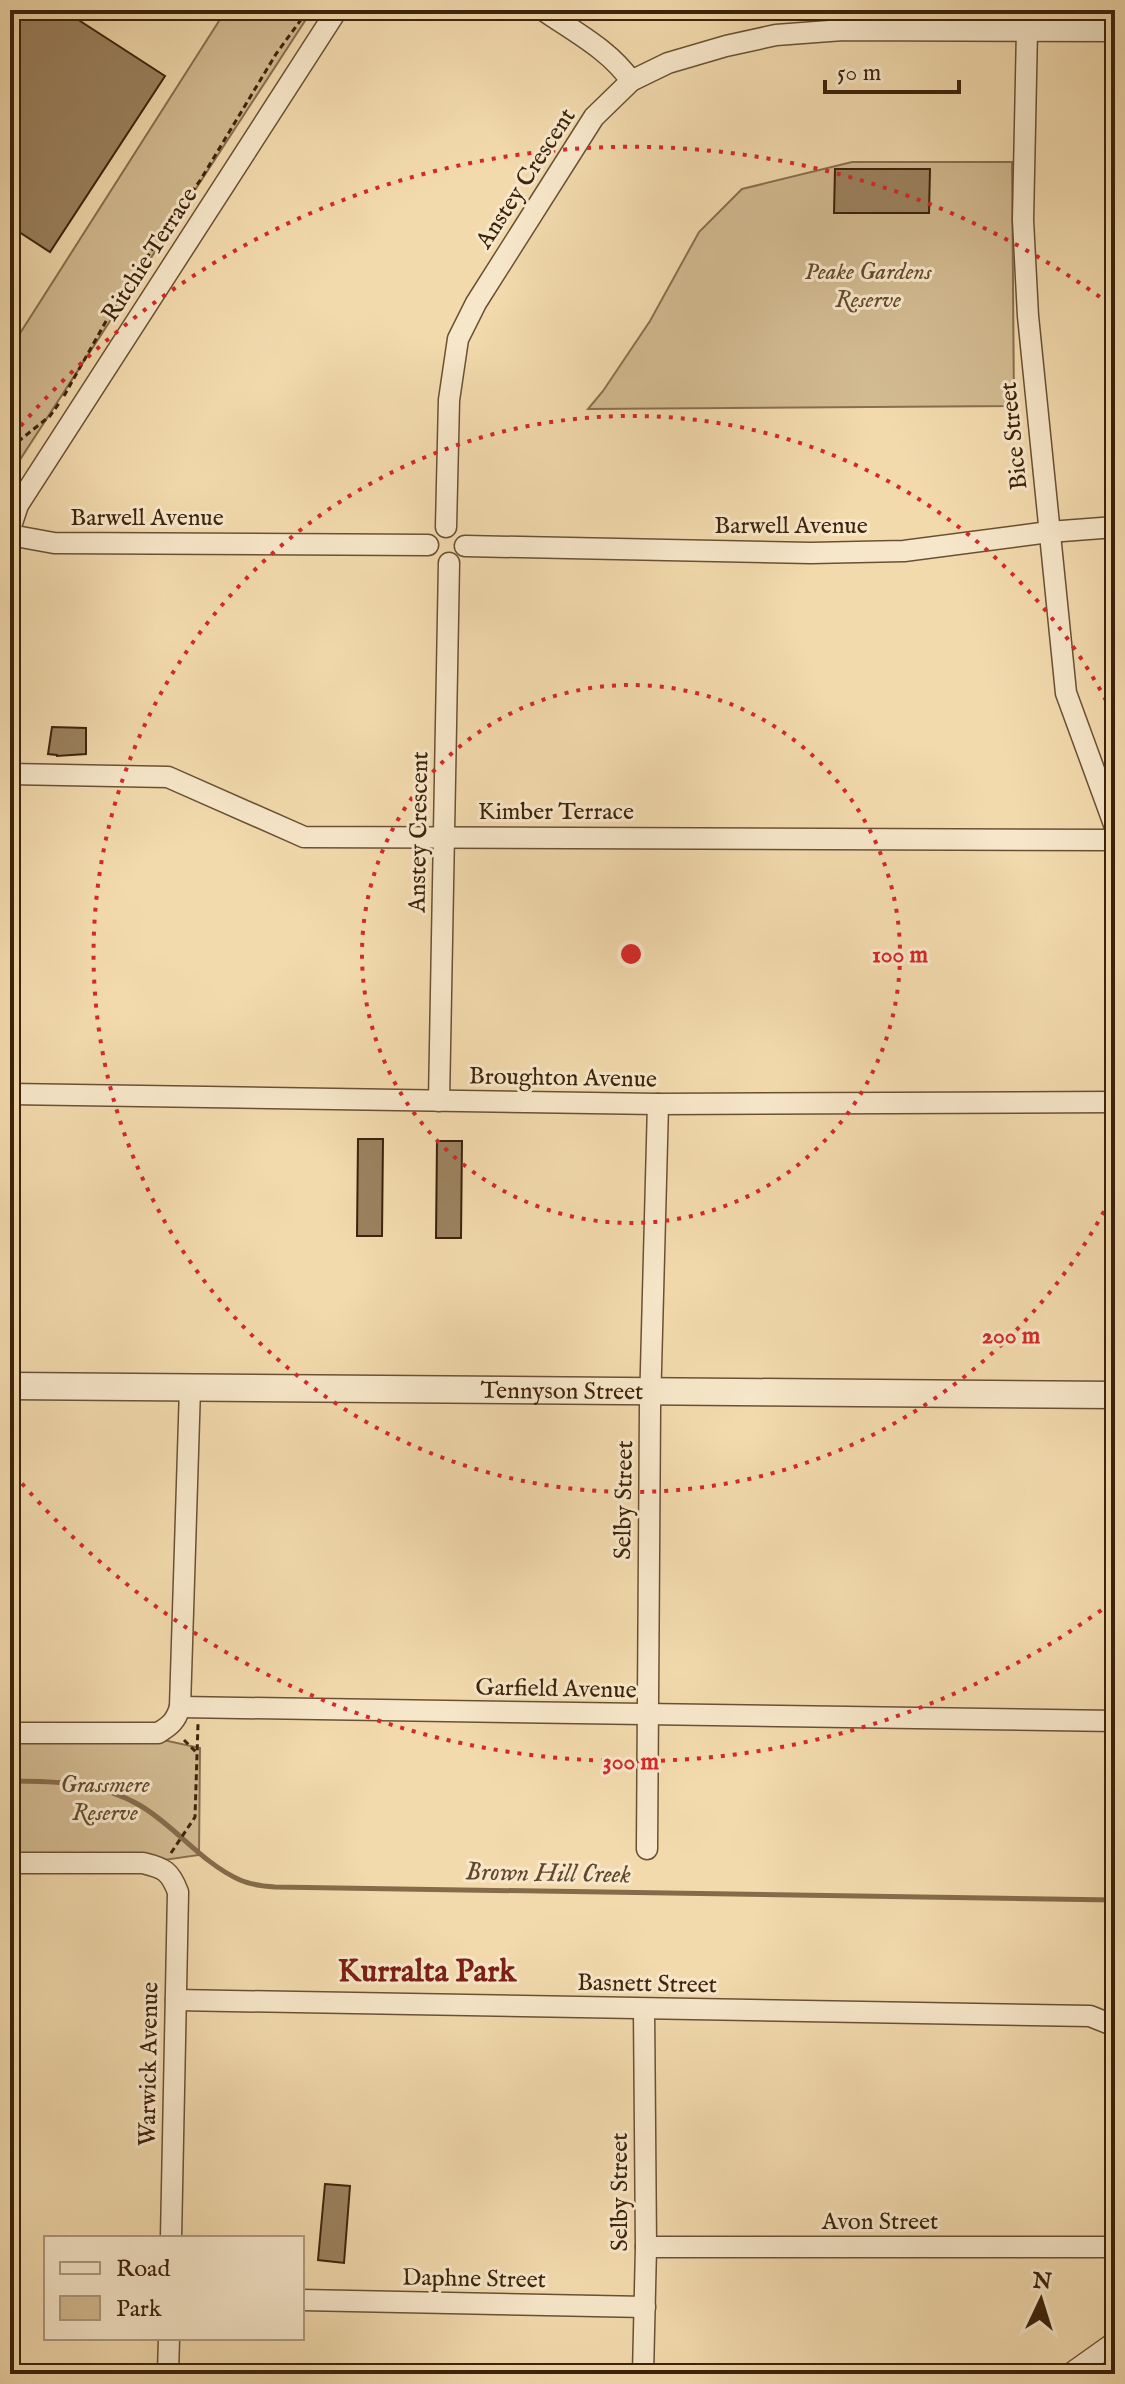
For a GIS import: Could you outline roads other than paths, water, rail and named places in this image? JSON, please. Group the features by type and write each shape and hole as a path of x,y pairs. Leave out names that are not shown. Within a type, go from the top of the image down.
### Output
{"street":[{"name":"Ritchie Terrace","path":"10,529 18,505 337,10"},
{"path":"543,10 610,57 631,81"},
{"name":"Anstey Crescent","path":"446,527 449,400 458,339 476,303 594,117 631,81 676,61 776,35 987,20 1027,30 1115,31"},
{"name":"Bice Street","path":"1027,30 1023,220 1028,316 1066,693 1115,827"},
{"path":"446,527 457,530 465,546 460,557 449,563 437,560 428,545 436,530 446,527"},
{"name":"Barwell Avenue","path":"465,546 889,551 1115,527"},
{"name":"Barwell Avenue","path":"10,535 54,543 428,545"},
{"name":"Anstey Crescent","path":"439,1101 449,563"},
{"name":"Kimber Terrace","path":"10,774 168,777 304,837 1115,840"},
{"name":"Broughton Avenue","path":"10,1094 658,1104 1115,1102"},
{"name":"Selby Street","path":"647,1849 650,1392 658,1104"},
{"name":"Tennyson Street","path":"10,1386 1115,1395"},
{"path":"10,1733 158,1733 189,1708 190,1388"},
{"name":"Garfield Avenue","path":"189,1708 1115,1721"},
{"name":"Warwick Avenue","path":"10,1863 143,1863 162,1868 172,1878 178,1892 171,2236"},
{"name":"Basnett Street","path":"176,2000 1090,2016 1115,2026"},
{"name":"Selby Street","path":"643,2374 646,2247 644,2009"},
{"name":"Avon Street","path":"646,2247 1115,2247"},
{"name":"Daphne Street","path":"304,2300 645,2307"},
{"path":"168,2374 169,2340"},
{"path":"1070,2374 1115,2342"}],"waterway":[{"name":"Brown Hill Creek","path":"10,1781 77,1784 126,1798 154,1815 226,1873 244,1882 275,1887 1115,1900"}],"district":[{"name":"Kurralta Park","path":"427,1970"}],"park label":[{"name":"Peake Gardens Reserve","path":"868,285"},
{"name":"Grassmere Reserve","path":"105,1798"}]}
